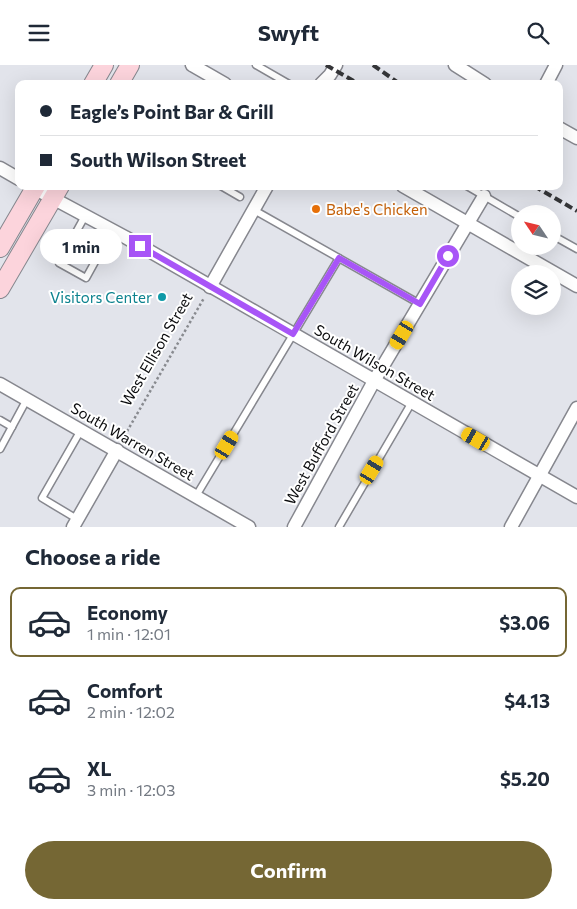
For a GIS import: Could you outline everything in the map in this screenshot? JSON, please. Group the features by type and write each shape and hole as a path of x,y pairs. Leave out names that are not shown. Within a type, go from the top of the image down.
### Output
{"main road":[{"path":"95,80 104,65"},
{"path":"121,80 130,65"},
{"path":"0,248 32,190"},
{"path":"0,289 56,193"}],"street":[{"path":"192,65 218,80"},
{"path":"455,65 478,80"},
{"path":"548,80 556,65"},
{"path":"563,130 577,138"},
{"path":"0,168 15,177"},
{"name":"West Ellison Street","path":"210,287 265,190"},
{"path":"411,190 577,286"},
{"name":"South Wilson Street","path":"56,193 85,216 577,497"},
{"name":"West Bufford Street","path":"294,527 374,381 484,196"},
{"name":"South Warren Street","path":"0,384 249,527"},
{"path":"511,527 577,408"},
{"path":"75,523 117,451"}],"lane":[{"path":"256,65 282,80"},
{"path":"228,190 240,197"},
{"path":"474,190 511,212"},
{"path":"254,209 420,304"},
{"path":"85,216 59,263 86,278 112,231"},
{"path":"561,240 577,249"},
{"path":"196,496 339,258"},
{"path":"0,449 27,399"},
{"path":"339,527 412,402"},
{"path":"0,421 12,427"},
{"path":"75,523 42,498 81,430"}],"path":[{"name":"West Ellison Street","path":"117,451 210,287"}],"railway":[{"path":"326,65 352,80"},
{"path":"373,65 394,80"},
{"path":"541,190 577,211"}],"place":[{"name":"Babe's Chicken","path":"316,209"},
{"name":"Visitors Center","path":"162,297"}],"route":[{"path":"140,246 293,334 339,258 420,304 448,256"}]}
